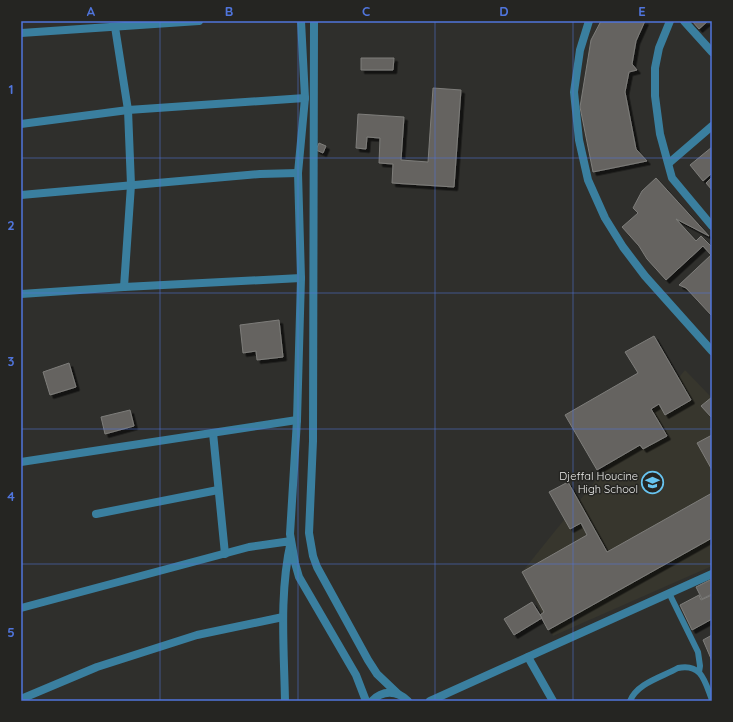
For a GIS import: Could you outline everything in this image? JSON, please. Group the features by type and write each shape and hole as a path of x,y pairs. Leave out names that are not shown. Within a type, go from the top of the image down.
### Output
{"street":[{"path":"21,33 199,21"},
{"path":"285,701 283,617 286,571 291,541 297,420 301,278 298,173 305,98 301,21"},
{"path":"314,21 313,441 309,533 310,545 317,567 368,660 378,674 398,694 408,701"},
{"path":"589,21 580,50 574,92 580,140 588,180 605,218 623,247 645,276 712,351"},
{"path":"670,21 659,48 655,68 655,96 660,134 672,178 712,226"},
{"path":"684,21 712,52"},
{"path":"115,27 128,110 131,185 124,287"},
{"path":"21,124 128,110 305,98"},
{"path":"669,163 712,126"},
{"path":"21,195 260,174 298,173"},
{"path":"21,294 301,278"},
{"path":"21,462 297,420"},
{"path":"213,433 225,554"},
{"path":"96,514 218,490"},
{"path":"21,608 249,547 291,541"},
{"path":"291,541 299,577 353,670 366,701"},
{"path":"430,701 712,574"},
{"path":"21,698 97,667 197,635 283,617"},
{"path":"528,657 552,701"},
{"path":"372,701 380,694 398,694"}],"lane":[{"path":"669,593 698,652 700,666 699,672"},
{"path":"630,701 632,696 639,688 678,668 689,667 699,672 703,677 712,700"}],"shaded area":[{"name":"Djeffal Houcine High School","path":"685,370 712,398 712,566 553,636 522,572"}],"building":[{"path":"601,21 645,21 636,41 632,64 637,70 629,72 625,92 636,149 647,161 593,172 580,107 591,40"},
{"path":"692,21 708,21 699,29"},
{"path":"361,58 394,58 393,70 361,70"},
{"path":"433,88 461,90 454,187 392,183 393,164 379,163 380,138 367,137 366,149 356,148 358,114 404,117 401,160 428,162"},
{"path":"319,143 326,146 323,153 316,150"},
{"path":"712,147 712,173 703,181 690,165"},
{"path":"712,177 712,190 706,183"},
{"path":"656,178 709,236 676,219 696,241 701,236 712,247 712,316 686,288 679,285 711,255 703,246 666,280 647,259 639,246 622,227 638,213 633,208 642,191"},
{"path":"279,320 283,357 257,360 256,351 243,353 240,325"},
{"path":"654,336 691,400 665,415 659,404 651,409 667,436 643,449 640,445 597,470 565,415 638,373 625,352"},
{"path":"69,363 76,387 50,395 43,372"},
{"path":"712,397 712,418 701,406"},
{"path":"130,410 134,426 105,434 101,417"},
{"path":"712,435 712,470 697,443"},
{"path":"568,482 607,552 712,493 712,538 548,630 540,615 544,612 522,572 587,535 581,523 570,529 549,492"},
{"path":"712,579 712,594 702,599 696,587"},
{"path":"699,595 701,600 712,595 712,619 692,630 680,605"},
{"path":"532,602 542,618 514,635 504,619"},
{"path":"712,635 712,661 703,640"}],"place":[{"name":"Djeffal Houcine High School","path":"653,482"}]}
